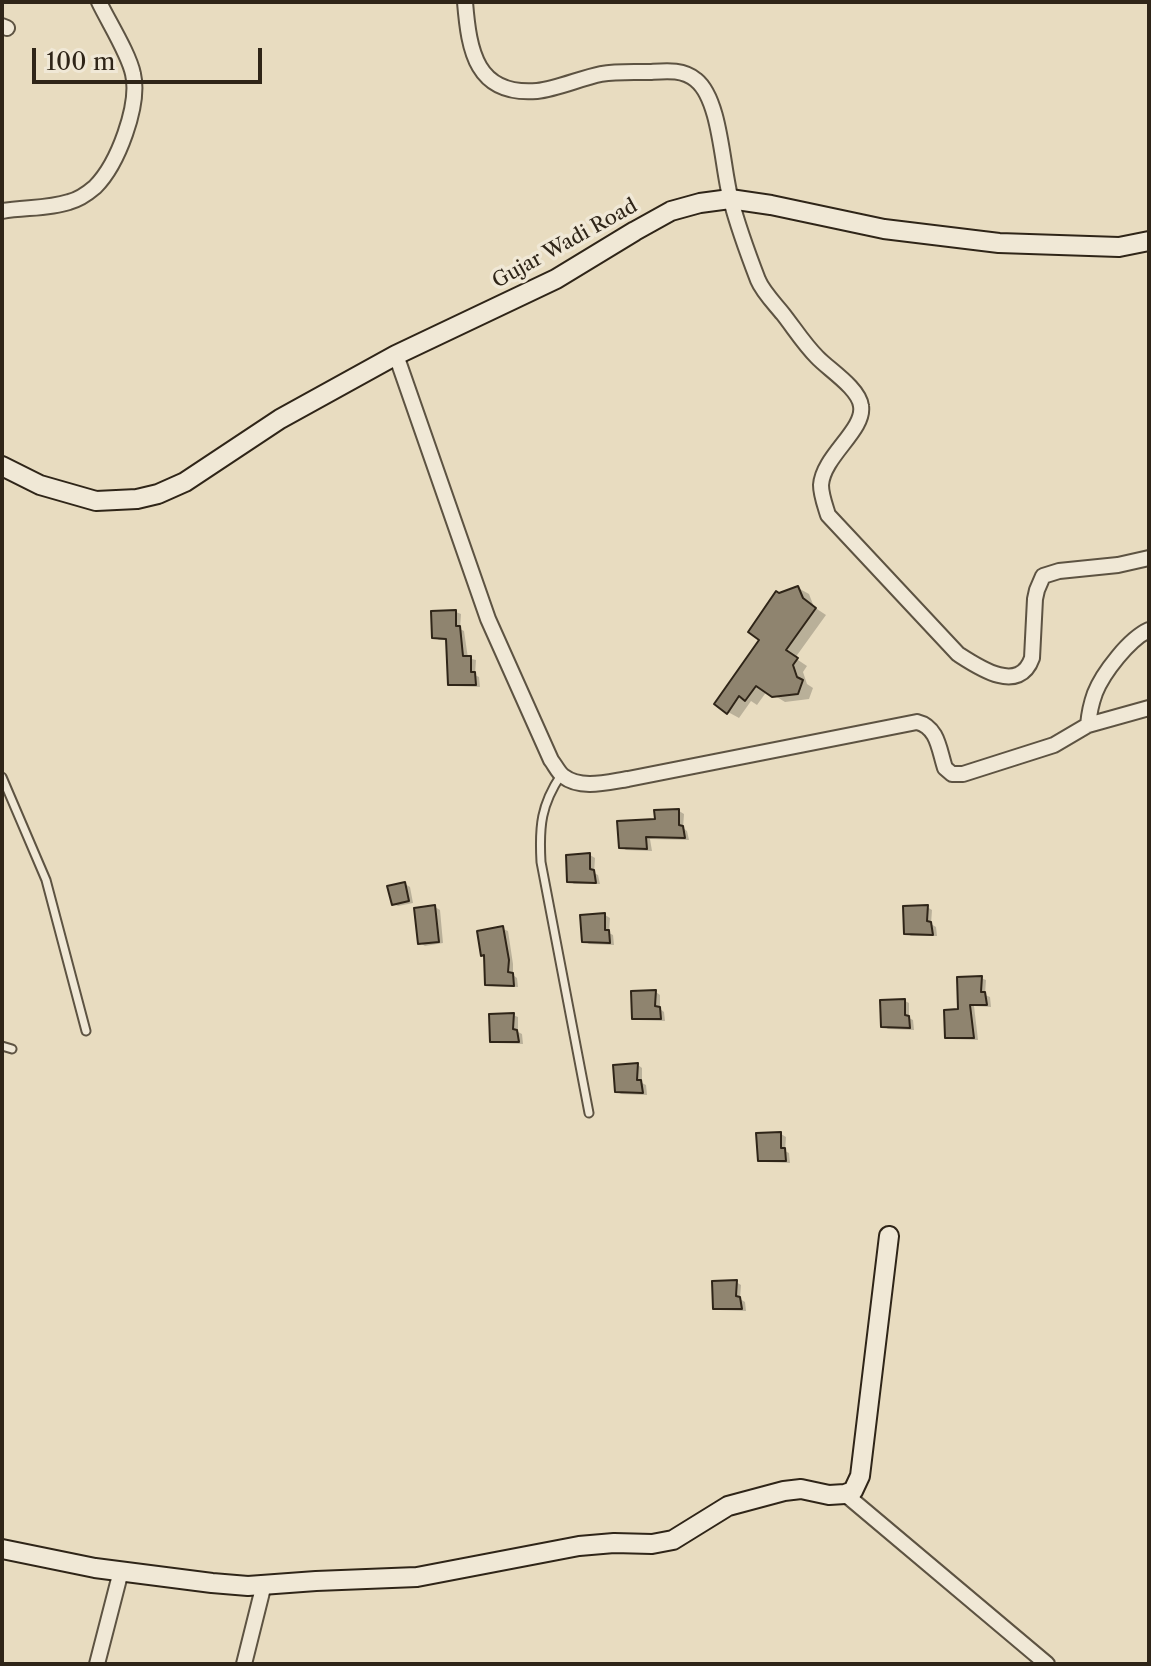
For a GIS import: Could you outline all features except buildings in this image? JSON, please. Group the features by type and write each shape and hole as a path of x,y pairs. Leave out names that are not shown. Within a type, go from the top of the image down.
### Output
{"street":[{"path":"2,211 52,206 82,196 105,173 118,149 134,101 135,86 132,69 99,2"},
{"path":"465,2 476,63 487,77 502,86 519,91 540,91 605,74 669,71 684,73 704,87 713,110 730,199 760,284 817,357 849,387 861,406 859,419 831,458 821,484 828,515 958,654 984,671 1000,677 1019,673 1029,666 1032,658 1037,590 1043,576 1149,558"},
{"name":"Gujar Wadi Road","path":"2,466 40,485 96,501 137,499 158,494 185,482 280,419 396,355 556,279 671,211 700,203 730,199 884,229 999,243 1119,247 1149,241"},
{"path":"396,355 488,619 551,760 561,775 571,781 591,785 616,781 917,722 927,724 933,731 948,772 963,774 1054,745 1088,725 1149,708"},
{"path":"1088,725 1096,691 1107,672 1130,643 1149,630"},
{"path":"2,1549 95,1568 248,1586 417,1577 579,1546 652,1544 673,1540 728,1506 784,1491 801,1489 829,1495 845,1494 853,1491 860,1476 889,1236"},
{"path":"845,1494 1047,1664"},
{"path":"97,1664 121,1571"},
{"path":"244,1664 264,1584"}],"lane":[{"path":"561,775 550,791 543,810 541,862 589,1113"},
{"path":"2,777 46,880 86,1031"},
{"path":"2,1046 12,1049"}]}
